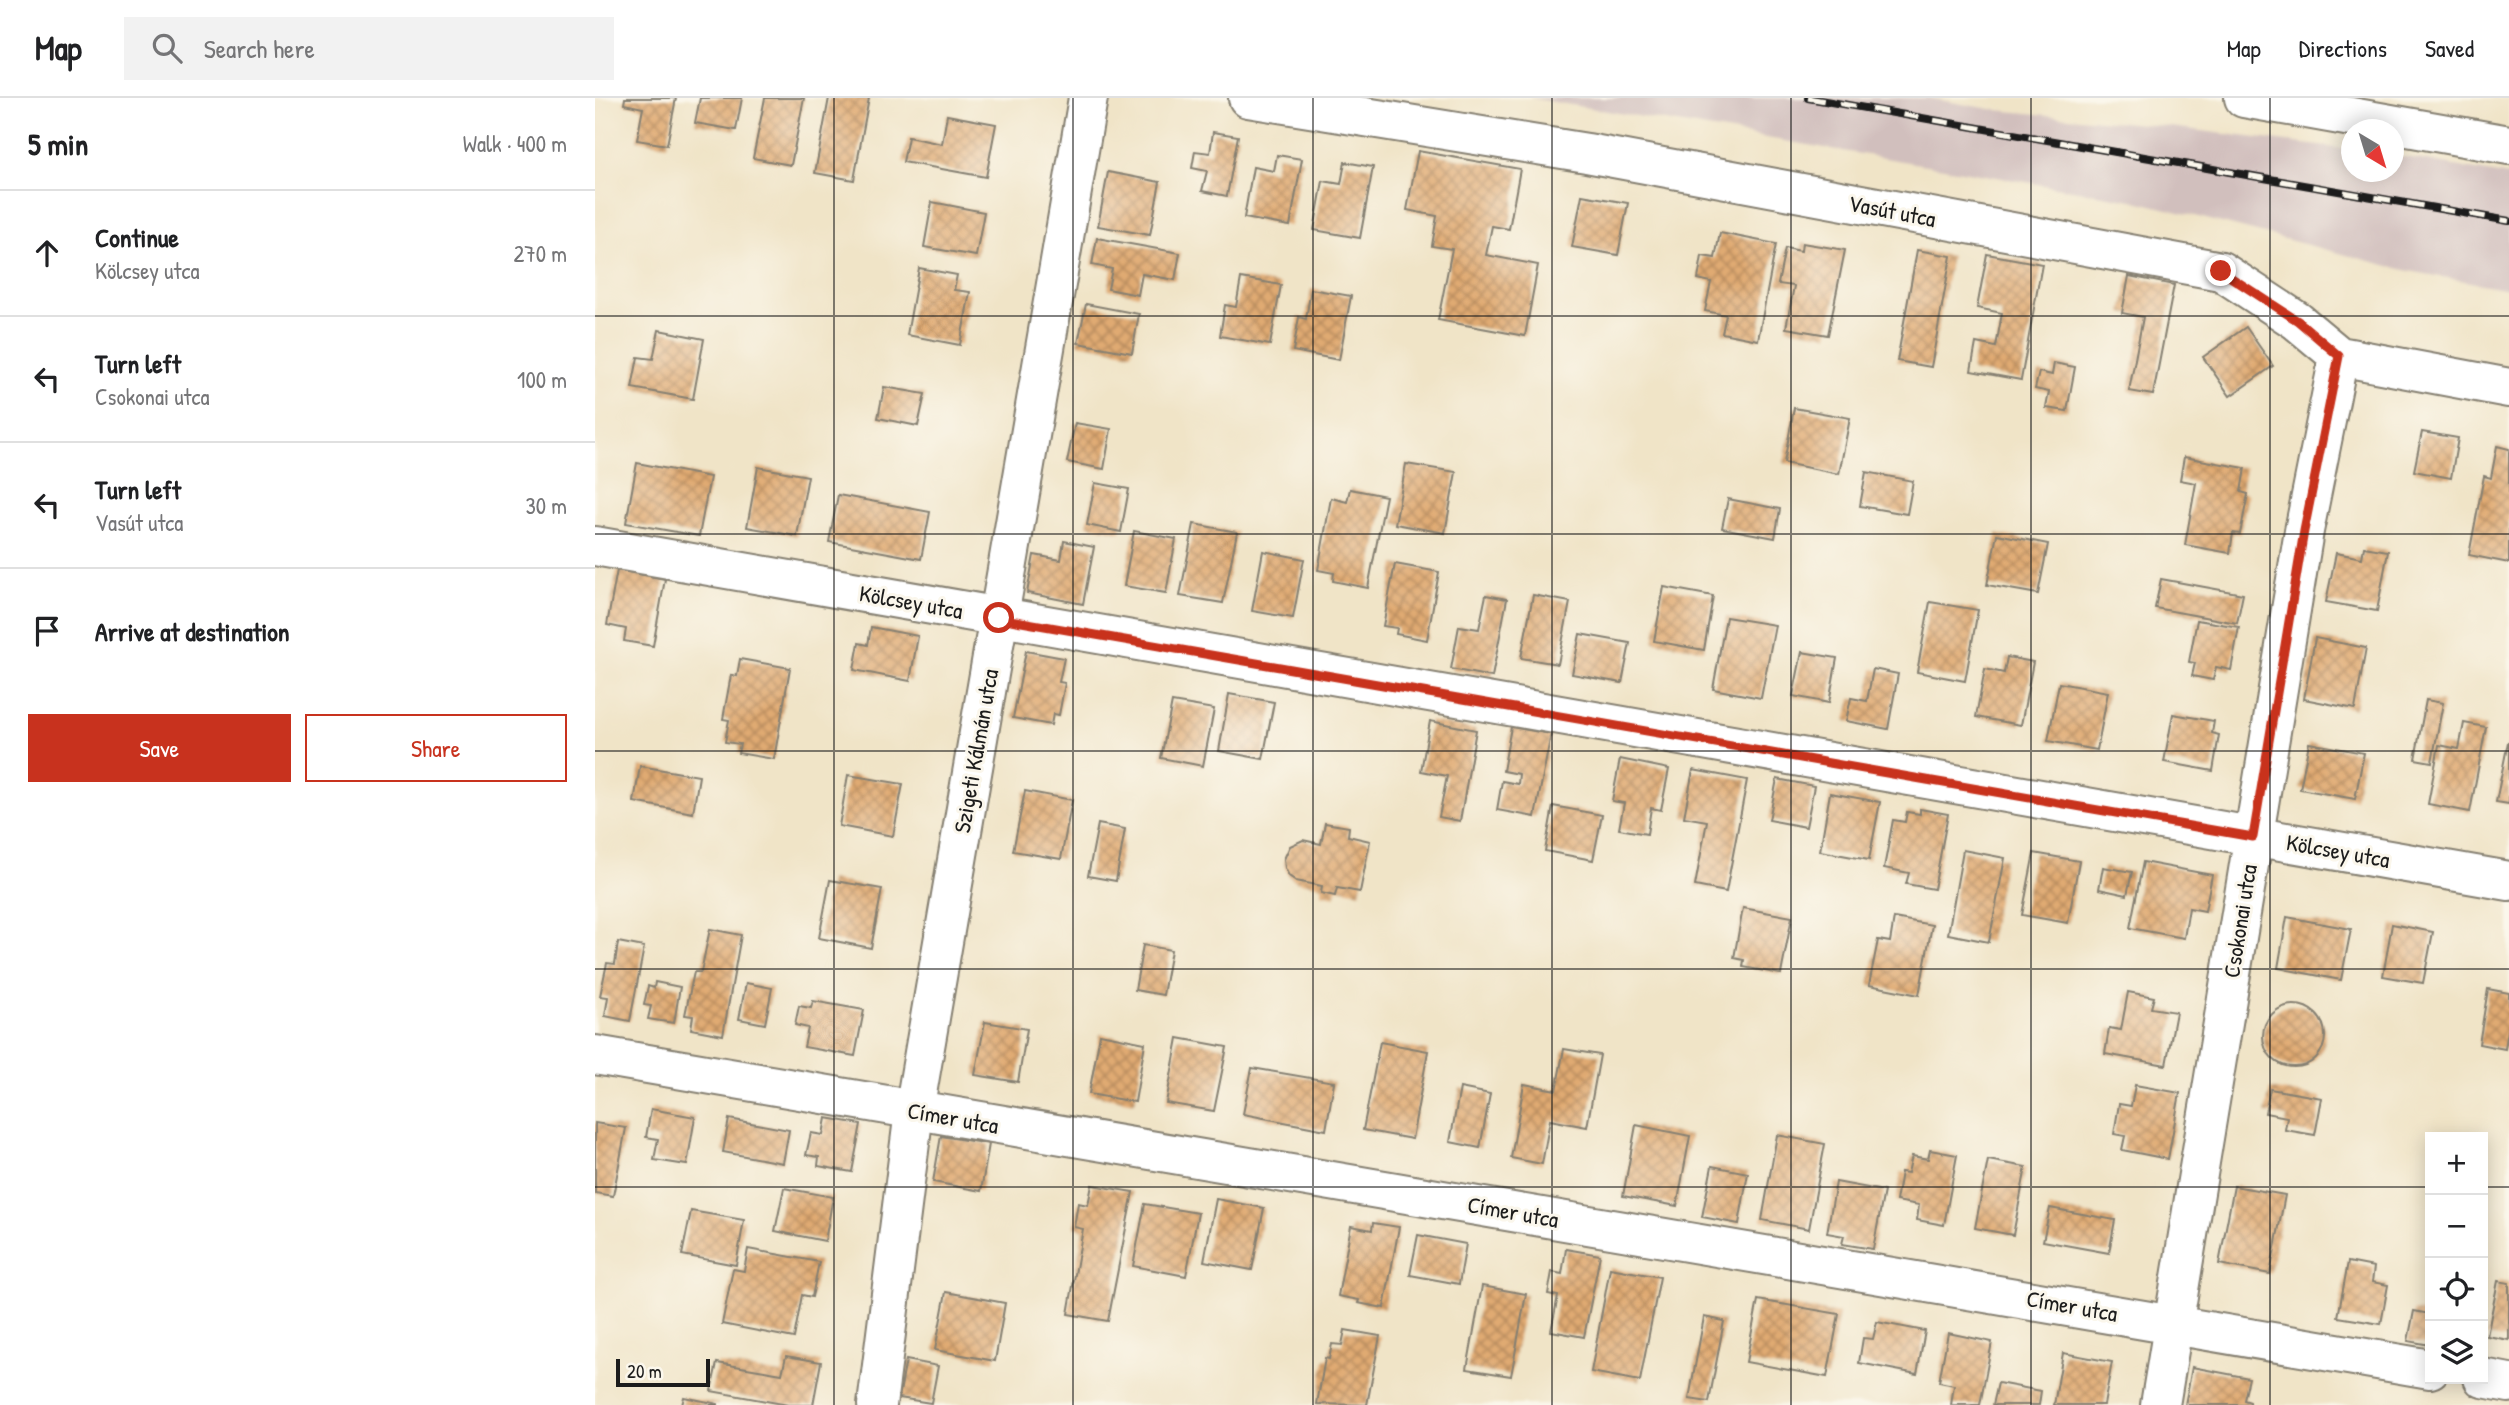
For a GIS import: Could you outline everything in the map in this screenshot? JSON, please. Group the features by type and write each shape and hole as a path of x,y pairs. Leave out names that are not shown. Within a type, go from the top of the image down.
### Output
{"street":[{"name":"Szigeti Kálmán utca","path":"877,1405 914,1111 1088,98"},
{"name":"Vasút utca","path":"1248,98 1587,153 2221,271 2298,321 2339,356 2509,388"},
{"path":"2244,98 2509,145"},
{"name":"Csokonai utca","path":"2160,1405 2304,531 2339,356"},
{"name":"Kölcsey utca","path":"595,546 2509,881"},
{"name":"Címer utca","path":"595,1055 2425,1368"},
{"path":"2488,1379 2509,1382"}],"shaded area":[{"path":"1530,98 1928,98 1996,110 2163,126 2341,149 2341,182 2404,182 2404,157 2509,176 2509,289 2409,271 2132,200"}],"building":[{"path":"625,98 676,98 667,145 637,140 643,108 624,104"},
{"path":"700,98 742,98 736,130 695,123"},
{"path":"765,98 804,98 791,165 753,158"},
{"path":"829,98 869,98 854,180 815,173"},
{"path":"947,115 996,124 986,177 903,162 908,137 942,144"},
{"path":"1213,132 1238,136 1227,196 1202,191 1207,171 1192,168 1195,151 1210,153"},
{"path":"1418,151 1520,169 1509,229 1492,226 1486,255 1538,265 1525,336 1438,320 1452,249 1432,246 1437,216 1407,210"},
{"path":"1277,155 1302,159 1290,226 1244,218 1253,167 1274,171"},
{"path":"1345,162 1373,167 1360,238 1314,230 1323,181 1341,184"},
{"path":"1108,172 1160,182 1150,235 1098,226"},
{"path":"1582,195 1628,203 1618,255 1572,247"},
{"path":"932,202 984,212 976,256 924,247"},
{"path":"1720,233 1776,244 1758,340 1722,333 1726,315 1705,311 1711,282 1698,279 1702,256 1715,258"},
{"path":"1097,238 1180,253 1175,280 1142,274 1138,295 1108,289 1112,269 1092,265"},
{"path":"1802,243 1845,250 1828,335 1786,328 1794,286 1778,284 1785,248 1801,251"},
{"path":"1917,250 1951,256 1931,367 1897,361"},
{"path":"1987,254 2042,264 2021,380 1971,371 1976,343 1996,347 2002,313 1977,308"},
{"path":"919,268 957,275 954,290 970,292 960,345 907,335"},
{"path":"2129,276 2174,285 2153,395 2129,391 2143,317 2122,313"},
{"path":"1241,278 1281,285 1270,345 1220,336 1225,305 1236,307"},
{"path":"1311,289 1351,296 1339,360 1293,351 1299,317 1306,319"},
{"path":"1086,304 1139,314 1132,353 1078,343"},
{"path":"2246,327 2273,366 2230,396 2203,357"},
{"path":"659,330 704,339 693,399 632,388 638,357 653,359"},
{"path":"2054,363 2075,367 2067,411 2046,408 2049,392 2035,389 2039,372 2052,375"},
{"path":"884,387 925,394 918,426 878,418"},
{"path":"1794,408 1850,418 1839,474 1784,463"},
{"path":"1075,423 1111,429 1104,469 1067,462"},
{"path":"2422,432 2458,438 2451,478 2414,471"},
{"path":"2497,446 2509,449 2509,563 2469,555 2484,476 2491,478"},
{"path":"2184,457 2245,468 2241,492 2248,494 2240,534 2233,533 2230,553 2185,545 2196,483 2180,480"},
{"path":"637,463 710,477 699,536 626,523"},
{"path":"1406,464 1456,472 1445,533 1395,524"},
{"path":"758,467 808,476 797,536 747,527"},
{"path":"1866,472 1913,481 1907,514 1860,506"},
{"path":"1095,483 1129,489 1121,532 1087,525"},
{"path":"1350,489 1386,496 1368,588 1333,581 1334,573 1318,570 1331,498 1347,502"},
{"path":"838,495 930,512 921,559 829,542"},
{"path":"1728,499 1780,509 1775,538 1722,528"},
{"path":"1194,524 1237,532 1223,603 1180,596"},
{"path":"1134,531 1176,539 1166,593 1124,586"},
{"path":"1997,534 2048,544 2038,594 1987,585"},
{"path":"1064,541 1094,547 1083,604 1027,593 1034,555 1061,560"},
{"path":"2364,547 2388,551 2377,611 2326,602 2336,553 2362,558"},
{"path":"1263,551 1304,559 1293,618 1252,611"},
{"path":"1395,564 1439,572 1427,640 1396,634 1397,628 1383,626"},
{"path":"617,570 665,579 653,646 624,641 626,629 607,625"},
{"path":"2161,579 2243,594 2237,623 2155,608"},
{"path":"1664,587 1713,596 1704,650 1654,641"},
{"path":"1486,595 1507,599 1492,677 1451,669 1459,626 1479,629"},
{"path":"1533,595 1570,602 1558,664 1521,658"},
{"path":"1930,602 1978,610 1965,681 1917,672"},
{"path":"1726,617 1775,625 1761,698 1713,689"},
{"path":"2197,620 2239,627 2231,670 2216,667 2213,680 2192,676 2195,663 2189,662"},
{"path":"871,627 918,636 910,681 854,670 859,643 868,645"},
{"path":"1580,634 1630,643 1622,683 1572,674"},
{"path":"2315,638 2366,648 2355,709 2304,699"},
{"path":"1026,651 1064,658 1059,682 1065,683 1059,715 1053,714 1051,725 1013,718"},
{"path":"1802,652 1837,658 1829,703 1793,696"},
{"path":"2007,657 2033,662 2021,725 1976,717 1985,669 2004,673"},
{"path":"740,659 790,668 774,759 738,753 740,744 725,742 729,720 723,719 731,675 737,676"},
{"path":"1873,669 1898,674 1888,729 1846,721 1851,698 1867,701"},
{"path":"2059,683 2108,692 2097,750 2048,741"},
{"path":"1229,694 1274,702 1263,759 1219,751"},
{"path":"2426,700 2443,703 2432,762 2415,759"},
{"path":"1172,702 1214,709 1203,766 1161,758"},
{"path":"2173,714 2214,721 2212,733 2219,735 2213,771 2164,762"},
{"path":"1430,721 1476,730 1460,821 1439,817 1447,776 1421,771"},
{"path":"2464,723 2486,727 2470,812 2428,804 2439,745 2459,749"},
{"path":"1511,727 1551,734 1535,817 1497,810 1502,781 1518,784 1519,774 1503,771"},
{"path":"2509,742 2509,804 2496,802"},
{"path":"2309,743 2364,753 2355,799 2300,789"},
{"path":"1620,759 1669,769 1661,810 1651,808 1647,834 1619,829 1624,803 1612,801"},
{"path":"640,766 699,776 693,813 634,802"},
{"path":"1693,770 1747,780 1726,892 1695,886 1707,821 1684,817"},
{"path":"848,775 903,784 893,836 839,826"},
{"path":"1777,779 1814,786 1806,827 1769,820"},
{"path":"1025,791 1072,800 1061,859 1013,851"},
{"path":"1830,793 1880,802 1869,860 1820,851"},
{"path":"1553,806 1602,815 1593,860 1545,851"},
{"path":"1920,809 1948,814 1934,889 1906,884 1909,873 1884,868 1893,820 1905,822 1907,812 1920,814"},
{"path":"1325,823 1349,827 1348,836 1370,841 1360,892 1337,888 1335,896 1321,893 1322,886 1296,881 1289,876 1284,859 1290,846 1303,840 1321,844"},
{"path":"1098,824 1125,829 1116,881 1088,876"},
{"path":"1963,850 2005,858 1989,942 1948,934"},
{"path":"2034,853 2079,861 2068,923 2022,915"},
{"path":"2143,862 2212,875 2205,911 2189,908 2184,938 2130,928"},
{"path":"2103,867 2132,872 2127,895 2099,889"},
{"path":"830,880 882,889 871,948 819,938"},
{"path":"1743,908 1792,917 1781,974 1743,967 1744,960 1734,958"},
{"path":"2287,917 2351,929 2341,980 2278,968"},
{"path":"1894,918 1932,925 1919,995 1869,985 1878,940 1890,942"},
{"path":"2392,924 2433,932 2423,983 2383,976"},
{"path":"710,929 741,935 723,1035 691,1029 693,1016 685,1015 694,972 701,972"},
{"path":"618,942 644,947 630,1021 605,1016 608,997 600,996 607,963 615,964"},
{"path":"1143,945 1171,950 1163,995 1135,990"},
{"path":"655,982 680,987 674,1023 648,1019 651,1006 644,1005 648,986 654,988"},
{"path":"746,983 772,988 765,1024 739,1019"},
{"path":"2488,989 2509,993 2509,1025 2505,1049 2479,1044"},
{"path":"2128,992 2154,997 2151,1008 2176,1012 2166,1065 2105,1054 2109,1028 2121,1030"},
{"path":"813,1001 864,1010 855,1056 804,1047 808,1028 795,1025 799,1006 811,1008"},
{"path":"2294,1005 2316,1014 2325,1036 2316,1058 2294,1067 2272,1058 2263,1036 2272,1014"},
{"path":"985,1022 1027,1029 1018,1082 975,1075"},
{"path":"1100,1034 1145,1043 1135,1102 1089,1094"},
{"path":"1178,1038 1227,1047 1214,1111 1166,1103"},
{"path":"1380,1042 1428,1051 1412,1139 1363,1130"},
{"path":"1564,1049 1600,1055 1587,1127 1550,1120 1542,1164 1511,1158 1524,1084 1556,1090"},
{"path":"1252,1068 1334,1082 1326,1130 1243,1114"},
{"path":"2135,1085 2180,1093 2168,1159 2122,1150 2125,1136 2114,1134 2119,1104 2131,1106"},
{"path":"1460,1088 1490,1094 1480,1148 1450,1142"},
{"path":"2270,1089 2322,1098 2315,1135 2285,1130 2287,1117 2265,1113"},
{"path":"651,1109 695,1117 687,1165 654,1160 658,1139 646,1137"},
{"path":"826,1118 861,1124 852,1172 818,1166 819,1157 806,1155 811,1133 823,1135"},
{"path":"729,1119 789,1130 783,1163 723,1152"},
{"path":"595,1123 626,1128 613,1196 595,1193"},
{"path":"1636,1125 1690,1136 1677,1206 1623,1196"},
{"path":"1777,1135 1825,1144 1809,1229 1762,1220"},
{"path":"941,1136 989,1144 981,1191 933,1182"},
{"path":"1930,1150 1957,1155 1944,1225 1917,1220 1919,1205 1896,1201 1901,1172 1908,1173 1912,1156 1928,1159"},
{"path":"1988,1160 2026,1167 2013,1235 1975,1228"},
{"path":"1712,1166 1748,1173 1739,1224 1702,1217"},
{"path":"1836,1182 1884,1191 1873,1249 1842,1244 1844,1236 1827,1233"},
{"path":"1092,1185 1133,1192 1108,1321 1068,1314 1083,1229 1074,1227 1078,1203 1088,1205"},
{"path":"2234,1186 2285,1195 2270,1274 2219,1264"},
{"path":"784,1188 833,1197 825,1241 775,1231"},
{"path":"1216,1199 1264,1208 1252,1270 1204,1261"},
{"path":"1145,1204 1198,1213 1186,1276 1133,1266"},
{"path":"2050,1208 2115,1220 2109,1253 2043,1241"},
{"path":"691,1211 744,1220 736,1265 682,1255"},
{"path":"1373,1223 1399,1227 1384,1308 1338,1296 1351,1226 1372,1230"},
{"path":"1418,1235 1466,1244 1459,1284 1410,1275"},
{"path":"748,1249 819,1262 812,1297 802,1295 794,1338 722,1324 733,1269 744,1271"},
{"path":"1566,1249 1600,1255 1584,1337 1551,1331 1558,1296 1548,1294 1552,1272 1562,1274"},
{"path":"2348,1262 2374,1267 2372,1282 2388,1285 2381,1324 2338,1317"},
{"path":"1610,1268 1660,1277 1640,1381 1591,1372"},
{"path":"2498,1281 2509,1283 2509,1340 2488,1336"},
{"path":"1482,1286 1526,1294 1511,1376 1467,1369"},
{"path":"946,1292 1005,1303 995,1361 935,1350"},
{"path":"1758,1300 1839,1314 1827,1377 1746,1362"},
{"path":"2414,1311 2425,1313 2425,1344 2408,1341"},
{"path":"1704,1317 1724,1321 1709,1402 1689,1399"},
{"path":"1877,1322 1925,1331 1917,1374 1859,1363 1863,1338 1873,1339"},
{"path":"1345,1330 1380,1336 1367,1405 1317,1404 1325,1358 1329,1359 1332,1344 1342,1345"},
{"path":"1948,1333 1992,1342 1980,1405 1951,1405 1954,1385 1939,1382"},
{"path":"2063,1353 2112,1362 2104,1405 2054,1405"},
{"path":"786,1356 821,1362 813,1405 788,1405 711,1391 717,1363 782,1374"},
{"path":"906,1360 938,1366 931,1403 899,1398"},
{"path":"2192,1367 2249,1378 2244,1400 2250,1402 2250,1405 2185,1405"},
{"path":"1998,1383 2041,1391 2039,1405 1993,1405"},
{"path":"684,1397 718,1404 718,1405 682,1405"}],"railway":[{"path":"1808,98 2509,221"}],"route":[{"path":"999,618 2253,837 2304,531 2339,356 2298,321 2221,271"}]}
